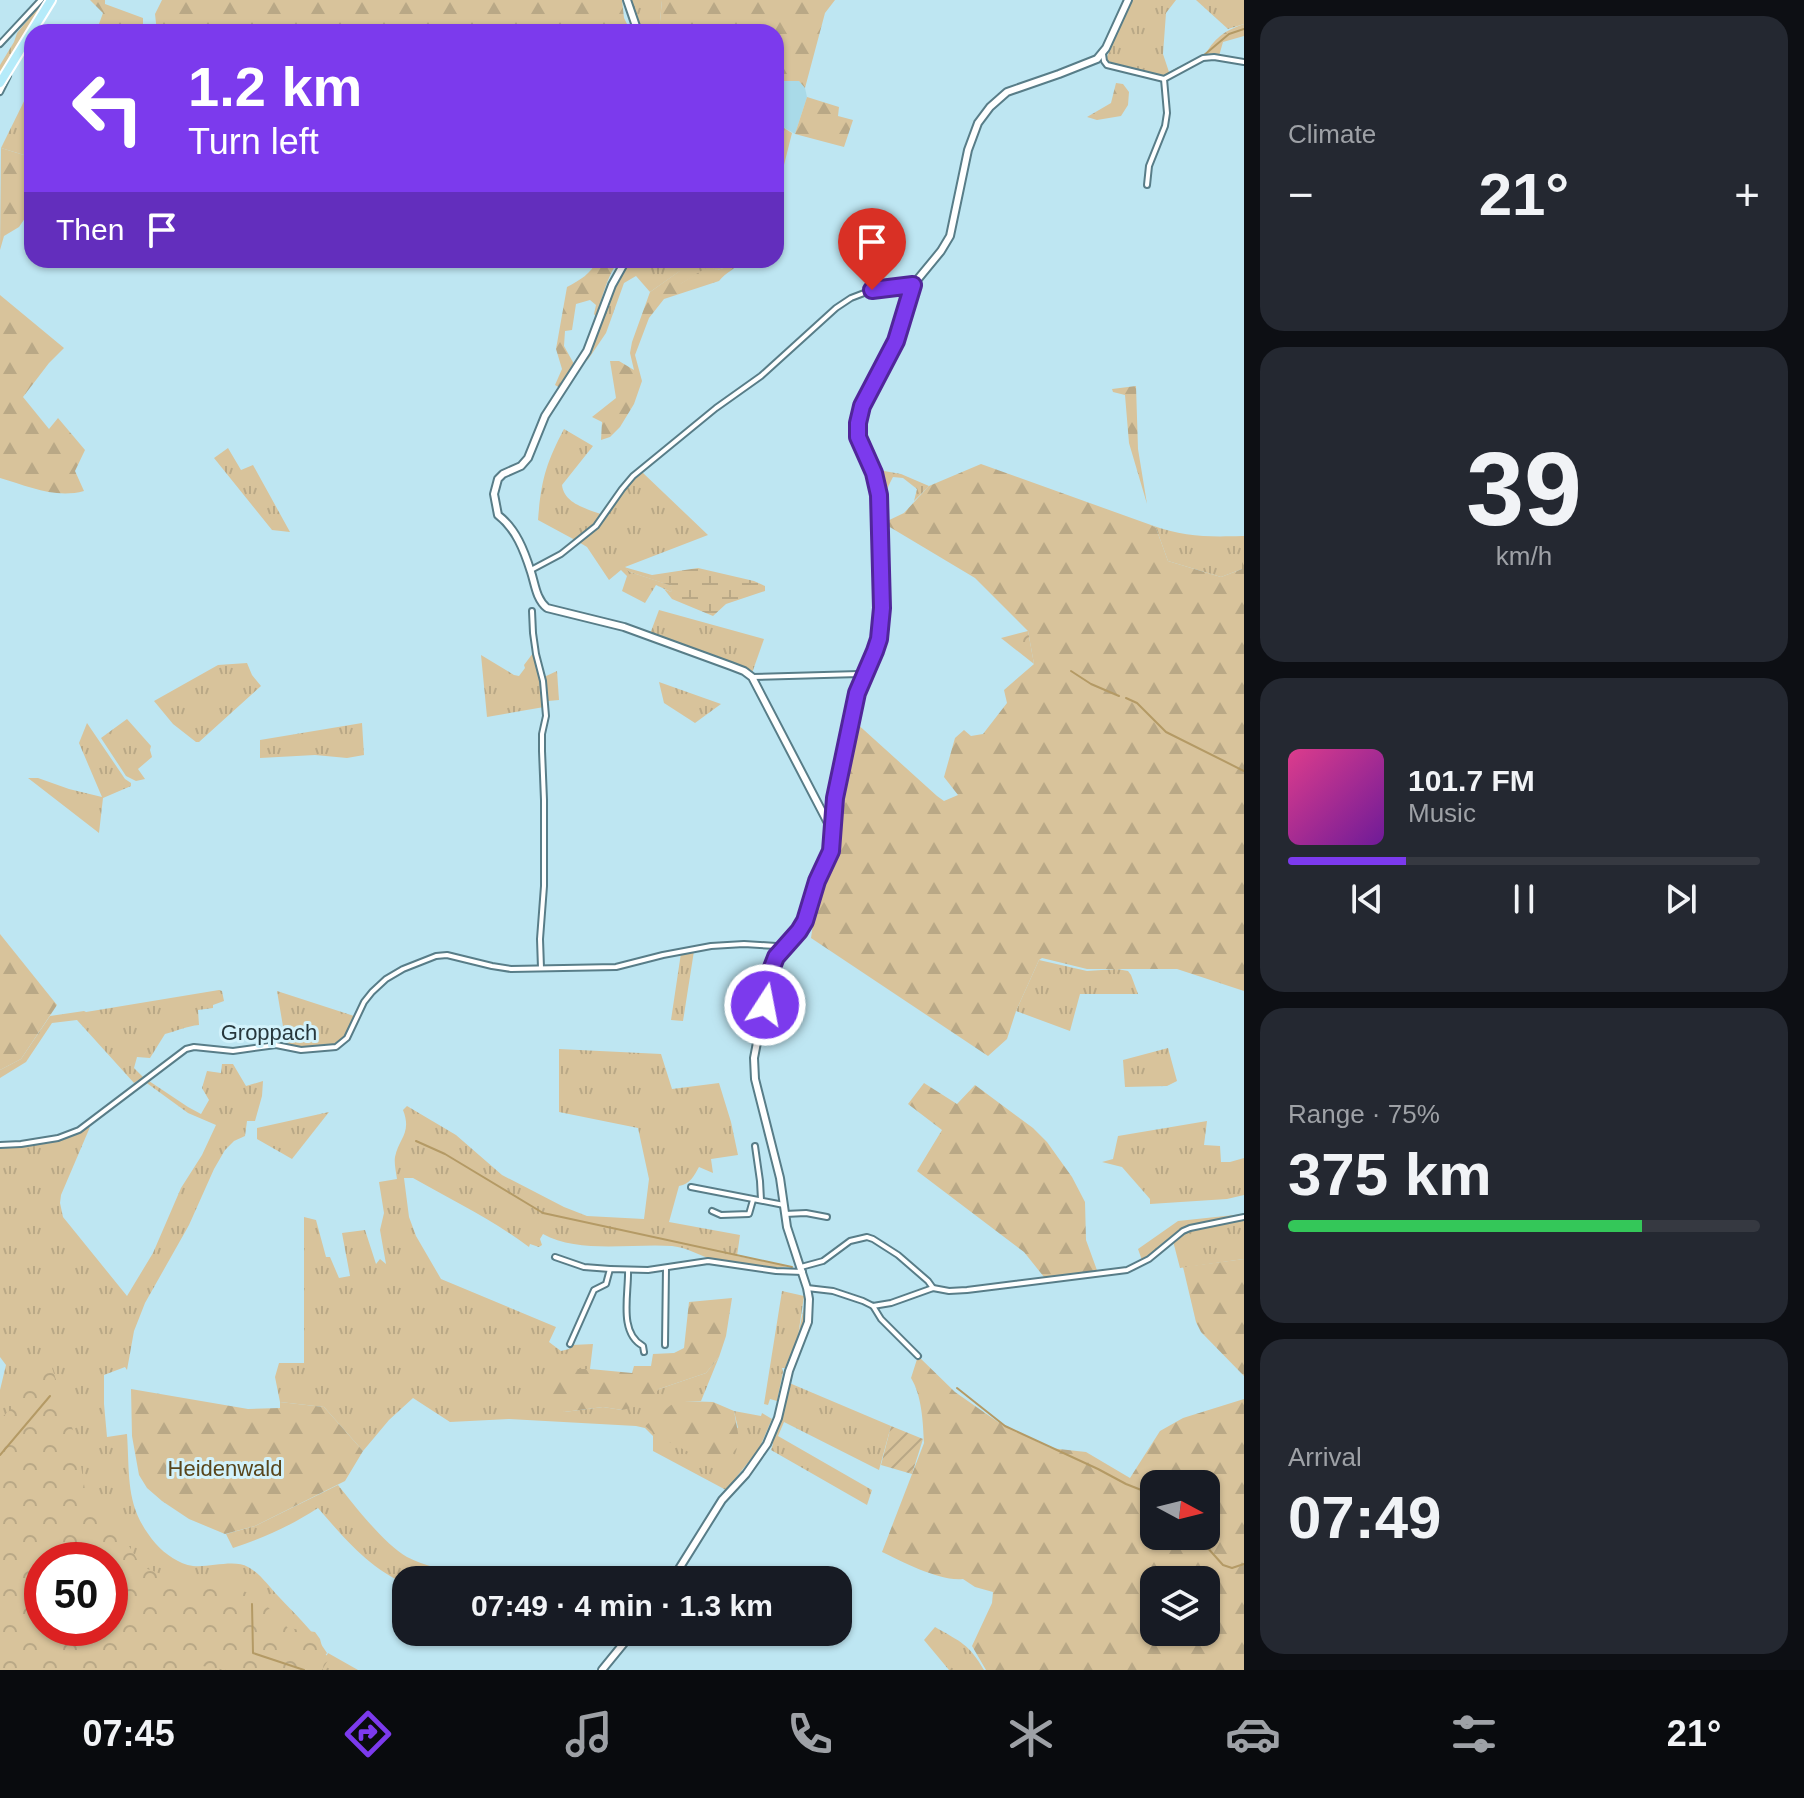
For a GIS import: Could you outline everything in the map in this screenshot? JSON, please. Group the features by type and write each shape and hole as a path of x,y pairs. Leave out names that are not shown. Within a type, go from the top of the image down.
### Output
{"main road":[{"path":"36,24 51,0"},
{"path":"627,0 635,24"},
{"path":"681,1566 722,1500 746,1474 767,1444 808,1322 807,1288 787,1227 778,1166 755,1079 754,1058 771,970 782,948 799,931 831,851 837,785 857,693 875,651 881,625 880,509 874,473 858,437 862,406 896,341 913,285 950,236 968,150 975,130 990,107 1001,96 1015,89 1092,62 1103,54 1128,0"},
{"path":"0,83 24,43"},
{"path":"622,268 587,351 545,416 528,458 521,466 503,474 495,485 494,503 498,515 517,535 537,592 547,608 624,627 744,671 752,677 832,827"},
{"path":"602,1670 622,1646"}],"street":[{"path":"0,44 41,0"},
{"path":"1103,54 1106,64"},
{"path":"1092,62 1164,79 1203,58 1244,62"},
{"path":"0,92 14,59"},
{"path":"1147,185 1149,166 1165,126 1164,79"},
{"path":"531,570 561,554 596,526 633,476 716,408 761,376 836,308 872,290 913,285"},
{"path":"532,611 536,654 546,702 542,734 544,871 541,968 616,967 711,946 744,944 782,948"},
{"path":"752,677 833,674 859,674 863,677"},
{"name":"Groppach","path":"0,1145 70,1134 91,1122 186,1049 233,1051 276,1045 301,1050 336,1047 347,1038 364,1002 386,979 436,956 447,955 501,967 541,968"},
{"path":"755,1146 761,1200"},
{"path":"691,1187 784,1205"},
{"path":"712,1211 721,1215 748,1214 753,1200"},
{"path":"785,1214 806,1213 827,1217"},
{"path":"873,1306 933,1288 967,1290 1127,1270 1149,1259 1183,1231 1244,1217"},
{"path":"555,1257 584,1267 628,1270 708,1261 776,1271 802,1270 823,1261 850,1241 867,1237 898,1255 933,1288"},
{"path":"665,1345 666,1268"},
{"path":"570,1344 594,1290 606,1284 610,1269"},
{"path":"628,1270 627,1320 644,1352"},
{"path":"807,1288 833,1291 873,1306 881,1319 918,1356"}],"shaded area":[{"path":"784,81 799,81 807,97 795,134 784,128"}],"green space":[{"path":"44,0 46,0 31,24 24,24"},
{"path":"90,0 105,0 105,4 143,18 143,24 99,24 103,13"},
{"path":"162,0 622,0 627,24 156,24 155,14"},
{"path":"630,0 662,0 660,24 638,24"},
{"path":"662,0 835,0 825,13 805,88 799,81 784,81 784,24 660,24"},
{"path":"1131,0 1176,0 1166,13 1163,54 1170,75 1160,77 1110,64 1106,59"},
{"path":"1196,0 1244,0 1244,24 1228,29"},
{"path":"24,24 24,36 0,75 0,65"},
{"path":"1244,24 1244,36 1223,42 1219,56 1204,57 1220,36"},
{"path":"1116,83 1123,84 1129,92 1128,105 1121,116 1097,120 1087,117 1111,103"},
{"path":"807,97 839,107 838,116 853,120 844,147 795,134"},
{"path":"24,101 24,155 1,148"},
{"path":"784,128 792,133 784,165"},
{"path":"1,148 24,155 24,220 19,227 4,236 0,250"},
{"path":"592,268 614,268 596,317 596,305 590,300 576,304 572,330 565,331 564,346 574,364 560,388 555,385 562,369 556,349 567,287"},
{"path":"623,268 707,268 679,285 680,271 650,292 636,276 624,283 606,333 587,361 615,282"},
{"path":"706,268 734,268 719,281 664,299 649,318 635,355 642,381 634,404 620,427 610,437 601,440 602,422 592,417 616,398 610,361 619,361 634,370 630,353 632,342 650,292 681,270 680,284"},
{"path":"0,295 64,348 23,397 49,429 58,418 85,450 75,471 84,491 52,493 0,478"},
{"path":"1136,386 1138,449 1147,504 1129,443 1125,395 1112,389"},
{"path":"564,429 593,446 562,485 564,491 578,505 603,515 596,525 575,540 538,520 545,473"},
{"path":"228,448 241,470 253,465 290,532 272,530 214,458"},
{"path":"981,464 1151,525 1156,528 1168,561 1221,577 1242,569 1244,536 1244,991 1177,969 1087,969 1042,958 1016,1011 1007,1039 988,1056 811,938 816,902 831,868 838,795 854,721 944,801 958,795 944,777 955,738 964,730 971,736 983,734 1007,703 1004,690 1034,664 1028,631 975,578 883,523 904,513 929,486"},
{"path":"884,471 901,474 929,486 914,501 917,489 903,478 893,477 884,499 888,513 883,515 878,476"},
{"path":"642,472 708,535 625,567 630,572 673,586 671,592 656,585 645,603 622,591 627,576 621,570 609,580 587,547 577,541 597,528 623,490"},
{"path":"1151,525 1196,535 1242,536 1242,569 1221,577 1168,561 1156,528"},
{"path":"624,567 652,575 698,568 754,581 765,586 765,591 726,604 713,616 672,599 664,589 671,592 672,586 630,572"},
{"path":"659,610 764,639 752,673 650,634"},
{"path":"1028,631 1034,664 1001,638"},
{"path":"533,653 544,707 487,717 481,655 519,676"},
{"path":"247,663 261,686 199,742 173,724 154,701 218,665"},
{"path":"557,671 559,700 548,701 544,677"},
{"path":"659,682 721,704 695,723 664,703"},
{"path":"127,719 151,746 152,757 138,769 145,779 136,781 126,776 101,738"},
{"path":"87,723 125,779 131,783 131,786 103,798 99,833 28,778 38,778 102,797 79,743"},
{"path":"362,723 364,755 347,758 315,755 260,758 260,740"},
{"path":"0,934 57,1005 21,1059 0,1070"},
{"path":"694,951 683,1021 671,1020 681,953"},
{"path":"1039,960 1087,971 1128,971 1138,994 1080,994 1070,1031 1016,1011"},
{"path":"219,990 224,1001 213,1005 213,1008 198,1010 199,1025 165,1034 150,1058 137,1057 134,1068 143,1077 134,1083 77,1020 52,1023 26,1062 0,1078 0,1070 21,1059 50,1016"},
{"path":"277,991 354,1016 347,1032 340,1040 326,1047 302,1048 286,1044"},
{"path":"1168,1048 1177,1081 1167,1086 1125,1087 1123,1060"},
{"path":"559,1049 661,1054 672,1089 719,1083 738,1155 711,1159 713,1173 699,1167 689,1181 679,1186 669,1222 740,1235 737,1256 787,1266 729,1263 672,1246 573,1244 543,1234 540,1239 542,1245 530,1244 529,1247 457,1202 413,1178 404,1178 409,1217 416,1236 441,1279 556,1327 549,1342 561,1351 572,1345 593,1344 590,1369 557,1369 564,1412 603,1407 622,1410 659,1389 706,1373 719,1357 701,1401 684,1401 738,1428 734,1411 761,1416 762,1413 772,1419 759,1449 726,1490 653,1451 653,1436 645,1428 636,1426 509,1419 450,1422 413,1398 363,1451 324,1407 280,1402 275,1377 279,1363 304,1363 304,1217 316,1220 326,1257 330,1257 339,1278 350,1276 342,1233 365,1230 376,1264 380,1259 386,1264 380,1230 384,1213 379,1182 397,1179 395,1157 405,1130 403,1110 407,1106 456,1135 502,1175 564,1207 587,1216 644,1219 649,1179 638,1128 559,1112"},
{"path":"222,1064 233,1064 246,1086 263,1081 255,1121 247,1121 245,1136 225,1150 189,1225 145,1303 134,1331 127,1370 125,1367 104,1375 107,1437 127,1434 129,1479 134,1505 156,1544 188,1565 236,1564 256,1573 327,1653 315,1670 165,1670 163,1598 128,1562 128,1542 109,1542 101,1534 0,1536 0,1390 6,1365 0,1357 0,1147 60,1140 90,1127 61,1195 63,1217 127,1296 153,1253 181,1188 216,1125 188,1113 144,1081 146,1079 201,1114 209,1100 202,1088 207,1071 221,1073"},
{"path":"924,1083 957,1104 975,1085 1047,1142 1085,1202 1086,1240 1098,1273 1044,1277 1024,1252 917,1171 942,1130 908,1104"},
{"path":"329,1112 292,1159 257,1139 257,1128"},
{"path":"1207,1121 1204,1145 1220,1146 1221,1162 1244,1158 1244,1195 1150,1204 1150,1199 1122,1167 1102,1162 1113,1159 1118,1136"},
{"path":"1244,1214 1185,1228 1143,1263 1138,1249 1178,1221"},
{"path":"1244,1219 1244,1259 1180,1268 1173,1241 1180,1235 1207,1225"},
{"path":"1244,1259 1244,1376 1201,1332 1183,1267"},
{"path":"782,1291 804,1296 798,1336 806,1297 805,1316 788,1368 798,1337 785,1368 782,1368 777,1401 770,1399 768,1405 764,1404"},
{"path":"732,1298 719,1357 706,1373 659,1389 647,1404 622,1410 603,1407 564,1412 543,1381 557,1369 632,1373 634,1366 651,1366 653,1354 674,1353 684,1348 689,1302"},
{"path":"918,1356 955,1392 998,1422 1050,1448 1086,1452 1130,1478 1160,1431 1183,1418 1244,1399 1244,1670 986,1670 972,1646 992,1603 993,1592 975,1587 963,1579 933,1574 882,1552 924,1443 920,1401 911,1378"},
{"path":"51,1365 77,1442 92,1514 106,1509 126,1542 24,1542 24,1646 128,1646 128,1544 142,1567 175,1579 234,1585 264,1603 288,1628 315,1632 324,1654 330,1657 322,1670 226,1670 197,1665 195,1670 0,1670 0,1419 12,1408 17,1384"},
{"path":"787,1382 891,1426 879,1470 784,1422 778,1436 872,1490 867,1505 771,1450"},
{"name":"Heidenwald","path":"131,1389 248,1409 280,1408 280,1402 324,1407 363,1451 345,1481 255,1526 225,1534 189,1519 147,1488 139,1475 132,1436"},
{"path":"684,1401 713,1402 734,1411 740,1444 720,1468 657,1436 645,1426 671,1405"},
{"path":"891,1426 923,1439 912,1474 881,1465"},
{"path":"338,1485 370,1524 398,1551 432,1566 392,1566 392,1576 369,1561 318,1508 277,1531 233,1548 226,1534 255,1526"},
{"path":"935,1627 964,1644 984,1670 949,1670 924,1640"},
{"path":"328,1653 358,1670 319,1670"}],"waterway":[{"path":"1203,56 1229,34 1244,29"},
{"path":"1164,76 1179,68"},
{"path":"1071,671 1119,696"},
{"path":"1126,698 1137,703 1166,732 1244,771"},
{"path":"416,1141 445,1154 543,1213 792,1267"},
{"path":"957,1388 1005,1426 1140,1490"},
{"path":"0,1455 50,1396"},
{"path":"1210,1550 1223,1565 1232,1568 1244,1564"},
{"path":"252,1604 253,1653 304,1670"}],"route":[{"path":"765,1005 776,957 805,921 817,881 831,851 835,798 857,693 879,639 882,608 879,495 874,473 858,437 858,423 862,406 896,341 913,285 872,290"}]}
